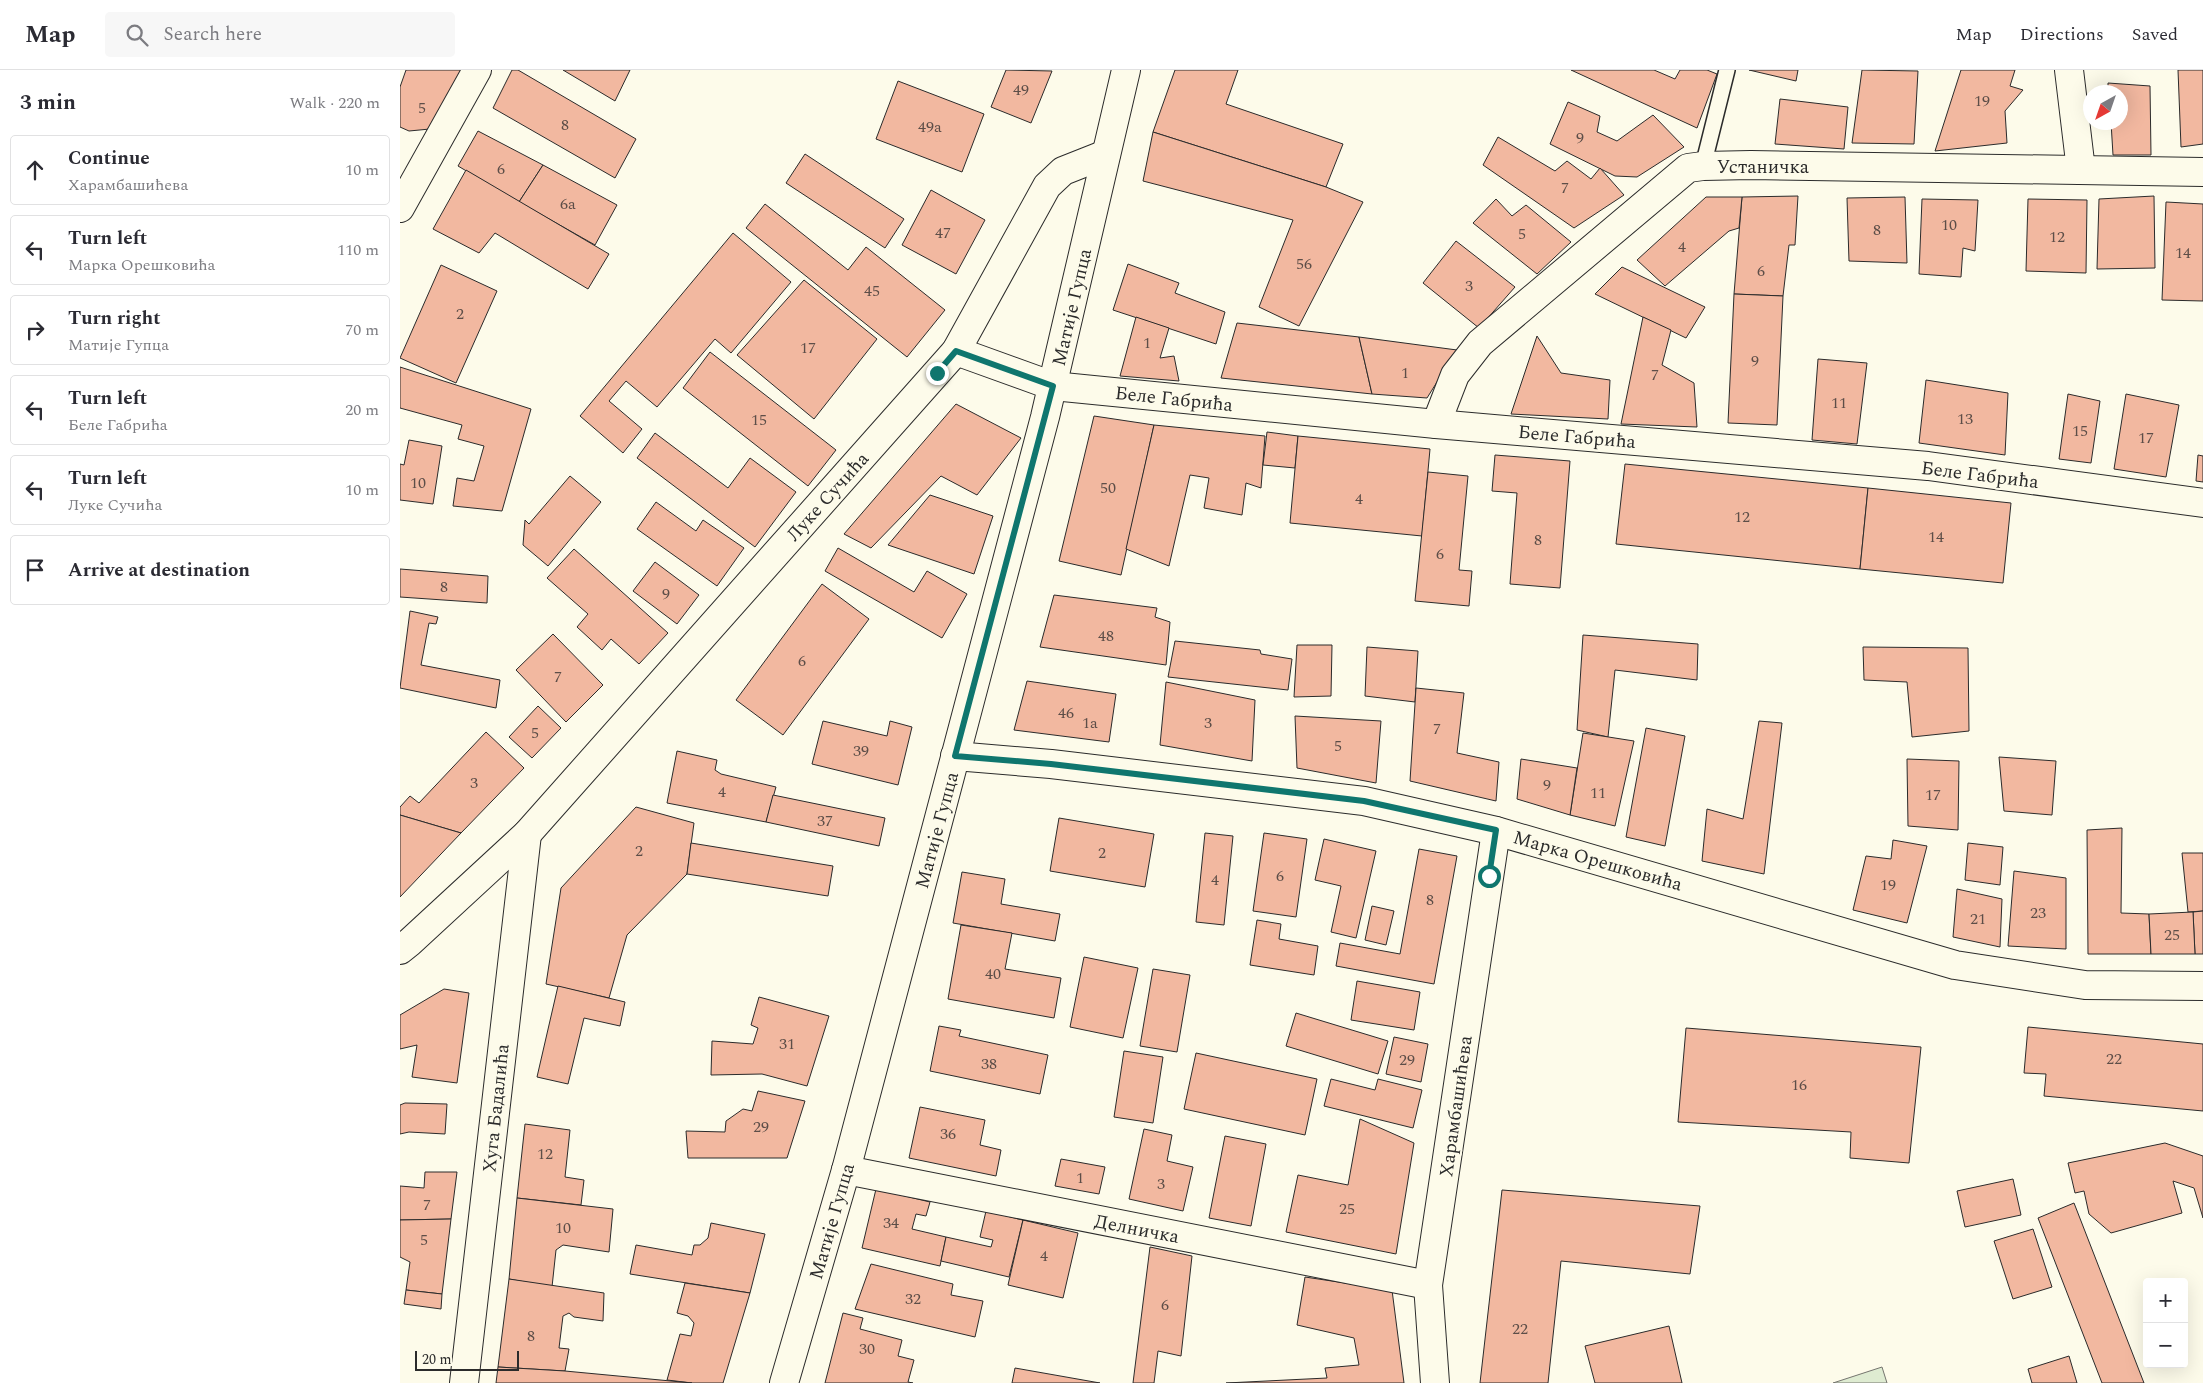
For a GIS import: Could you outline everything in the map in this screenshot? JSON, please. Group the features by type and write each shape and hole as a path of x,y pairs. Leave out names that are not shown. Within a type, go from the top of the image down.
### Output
{"street":[{"path":"400,208 477,70"},
{"path":"2069,70 2081,170"},
{"name":"Матије Гупца","path":"784,1383 846,1170 1053,386 1106,154 1120,72"},
{"name":"Луке Сучића","path":"400,950 527,834 956,351 1047,186 1063,171 1106,154"},
{"name":"Устаничка","path":"1436,424 1454,375 1480,343 1688,168 1703,166 2203,172"},
{"name":"Беле Габрића","path":"956,351 1053,386 1436,424 1928,466 2203,503"},
{"name":"Марка Орешковића","path":"955,756 1051,764 1364,801 1496,830 1955,965 2085,985 2203,986"},
{"name":"Харамбашићева","path":"1435,1383 1428,1285 1496,830"},
{"name":"Хуга Бадалића","path":"464,1383 527,834"},
{"name":"Делничка","path":"846,1170 1428,1285"}],"lane":[{"path":"1703,166 1727,70"}],"green space":[{"path":"1882,1367 1887,1383 1833,1383"}],"building":[{"path":"406,70 466,70 430,129 409,131 400,127 400,87"},
{"path":"512,70 518,70 636,139 615,178 493,108"},
{"path":"563,70 630,70 615,101"},
{"path":"1006,70 1052,71 1031,123 991,107"},
{"path":"1175,70 1238,70 1226,104 1343,144 1326,187 1153,132"},
{"path":"1571,70 1654,70 1675,79 1680,70 1707,70 1717,74 1697,128"},
{"path":"1749,70 1798,70 1796,81"},
{"path":"1862,70 1918,71 1914,144 1852,143"},
{"path":"1961,70 2015,70 2010,86 2023,90 2005,111 2007,143 1935,151"},
{"path":"2178,70 2203,70 2203,144 2181,147"},
{"path":"898,81 984,114 962,172 876,139"},
{"path":"2108,83 2150,86 2151,155 2113,155 2111,130 2128,130 2128,85 2108,85"},
{"path":"1780,99 1848,107 1844,149 1775,144"},
{"path":"1568,102 1600,116 1597,132 1617,141 1653,115 1684,147 1637,177 1615,176 1550,144"},
{"path":"478,131 543,165 519,202 458,166"},
{"path":"1153,132 1326,187 1363,202 1299,326 1259,307 1293,220 1143,181"},
{"path":"1498,137 1555,171 1567,161 1591,179 1600,168 1624,195 1574,228 1483,165"},
{"path":"805,154 904,219 885,248 786,183"},
{"path":"543,165 617,205 595,245 519,202"},
{"path":"466,170 609,254 588,289 495,233 479,253 433,229"},
{"path":"931,190 985,220 956,274 902,245"},
{"path":"1798,196 1795,245 1789,245 1783,296 1734,294 1742,197"},
{"path":"2154,196 2155,268 2097,269 2099,199"},
{"path":"1706,197 1742,197 1739,228 1729,231 1665,286 1637,260"},
{"path":"1905,197 1907,263 1849,261 1847,198"},
{"path":"1496,199 1512,216 1526,205 1571,242 1537,274 1473,223"},
{"path":"1922,199 1978,200 1975,251 1963,248 1961,277 1919,274"},
{"path":"2028,199 2087,200 2086,273 2026,271"},
{"path":"2166,202 2203,204 2203,301 2162,300"},
{"path":"765,204 848,270 866,247 945,310 907,357 746,228"},
{"path":"733,233 791,282 731,353 715,339 657,407 626,381 609,401 642,429 623,453 580,416"},
{"path":"1456,241 1515,287 1479,328 1423,283"},
{"path":"1128,264 1179,283 1175,293 1225,312 1216,344 1113,310"},
{"path":"441,265 497,291 456,383 400,358"},
{"path":"1622,267 1705,307 1686,338 1595,294"},
{"path":"804,280 877,339 814,419 737,355"},
{"path":"1734,294 1783,296 1777,425 1728,423"},
{"path":"1136,317 1169,328 1160,358 1174,356 1179,381 1120,376"},
{"path":"1643,317 1671,330 1662,365 1694,383 1697,427 1621,424"},
{"path":"1237,323 1359,337 1372,394 1221,378"},
{"path":"1537,336 1561,373 1610,380 1608,419 1511,414"},
{"path":"1359,337 1457,350 1427,398 1372,394"},
{"path":"710,352 836,450 808,486 683,388"},
{"path":"1818,359 1867,363 1857,444 1812,440"},
{"path":"400,367 531,409 502,511 453,506 457,478 474,481 484,446 458,439 462,425 400,408"},
{"path":"1926,380 2008,393 2005,455 1919,443"},
{"path":"2068,394 2100,401 2091,463 2059,459"},
{"path":"2126,394 2179,405 2166,477 2114,469"},
{"path":"956,404 1021,438 977,495 941,476 871,548 844,534"},
{"path":"1094,416 1154,425 1121,575 1059,561"},
{"path":"1154,425 1265,436 1261,488 1246,483 1242,515 1204,508 1209,478 1190,475 1169,566 1126,549"},
{"path":"1267,432 1298,436 1295,468 1263,465"},
{"path":"655,433 728,488 750,458 796,492 755,547 637,458"},
{"path":"1298,436 1430,449 1422,536 1290,523"},
{"path":"409,440 442,446 433,504 400,500 400,464 404,465"},
{"path":"1495,455 1570,461 1560,588 1510,584 1517,493 1492,491"},
{"path":"2198,455 2203,456 2203,482 2196,481"},
{"path":"1625,464 1868,488 1860,569 1616,544"},
{"path":"1428,472 1468,476 1459,570 1472,571 1469,606 1415,601"},
{"path":"570,476 601,502 548,566 523,545 525,520 529,524"},
{"path":"1868,488 2011,503 2003,583 1860,569"},
{"path":"930,495 993,516 974,574 888,545"},
{"path":"656,502 696,531 703,520 744,548 717,586 637,529"},
{"path":"838,548 914,592 927,571 967,594 942,638 825,571"},
{"path":"574,549 668,633 639,664 611,639 602,650 577,627 588,614 547,578"},
{"path":"655,562 699,595 677,624 633,591"},
{"path":"400,569 488,576 487,603 400,597"},
{"path":"822,584 869,619 783,735 736,700"},
{"path":"1054,595 1157,608 1155,617 1170,622 1166,665 1040,647"},
{"path":"410,611 438,617 436,624 429,623 421,665 500,680 496,708 400,688"},
{"path":"553,634 603,685 566,722 516,670"},
{"path":"1583,635 1698,644 1697,680 1615,670 1608,737 1577,730"},
{"path":"1175,641 1260,650 1261,654 1292,659 1288,690 1168,677"},
{"path":"1297,645 1332,645 1331,696 1294,697"},
{"path":"1367,647 1418,651 1415,702 1365,696"},
{"path":"1863,647 1968,648 1969,731 1912,737 1907,682 1864,680"},
{"path":"1027,681 1116,694 1109,742 1014,730"},
{"path":"1166,682 1255,700 1252,761 1160,745"},
{"path":"1416,688 1464,693 1457,753 1499,762 1496,801 1410,781"},
{"path":"538,706 561,728 532,758 509,737"},
{"path":"1295,716 1381,721 1376,783 1297,768"},
{"path":"823,721 887,736 890,721 912,727 898,785 812,764"},
{"path":"1759,721 1782,723 1764,874 1702,861 1707,809 1743,819"},
{"path":"1646,728 1685,736 1665,846 1626,837"},
{"path":"486,732 524,768 461,833 400,815 400,807 410,796 419,803"},
{"path":"1583,733 1634,741 1615,826 1570,815"},
{"path":"677,751 717,760 715,770 721,774 776,787 766,822 667,803"},
{"path":"1999,757 2056,761 2052,815 2004,811"},
{"path":"1521,759 1577,768 1570,815 1517,799"},
{"path":"1907,759 1959,761 1958,830 1908,826"},
{"path":"773,795 885,818 879,846 766,822"},
{"path":"636,807 694,823 687,874 627,935 609,998 546,984 561,888"},
{"path":"400,815 461,833 400,897"},
{"path":"1059,818 1154,834 1145,887 1050,871"},
{"path":"2122,828 2121,913 2149,914 2151,954 2088,954 2087,830"},
{"path":"1205,833 1233,836 1224,925 1196,922"},
{"path":"1264,833 1307,839 1296,917 1253,911"},
{"path":"1324,839 1376,851 1356,938 1331,932 1341,886 1315,880"},
{"path":"1893,840 1927,846 1907,923 1853,910 1866,856 1891,859"},
{"path":"691,843 833,866 828,896 687,874"},
{"path":"1968,843 2003,847 2000,885 1965,880"},
{"path":"1419,849 1457,856 1434,984 1336,966 1340,943 1400,954"},
{"path":"2182,853 2203,853 2203,911 2188,912"},
{"path":"2014,871 2066,878 2066,949 2008,946"},
{"path":"962,872 1005,879 1001,904 1060,914 1055,941 953,923"},
{"path":"1957,889 2002,899 2000,947 1953,937"},
{"path":"1372,906 1394,911 1386,945 1365,940"},
{"path":"2203,911 2203,954 2195,954 2193,912"},
{"path":"2193,912 2195,954 2151,954 2149,914"},
{"path":"1257,920 1281,924 1279,939 1318,946 1314,975 1250,965"},
{"path":"961,925 1012,933 1005,969 1061,978 1054,1018 948,999"},
{"path":"1084,957 1138,968 1123,1038 1070,1027"},
{"path":"1153,969 1190,975 1177,1052 1140,1046"},
{"path":"1357,981 1420,992 1414,1030 1351,1020"},
{"path":"558,986 625,1002 620,1026 584,1018 568,1084 537,1077"},
{"path":"444,989 469,993 457,1083 412,1077 417,1045 400,1049 400,1015"},
{"path":"759,997 829,1016 807,1086 762,1074 711,1075 712,1041 753,1044 758,1028 751,1025"},
{"path":"1296,1013 1388,1041 1378,1074 1286,1046"},
{"path":"939,1026 961,1030 959,1036 1048,1055 1040,1094 930,1071"},
{"path":"2028,1027 2203,1044 2203,1111 2044,1096 2046,1074 2024,1073"},
{"path":"1686,1028 1921,1047 1909,1163 1850,1158 1851,1132 1678,1122"},
{"path":"1394,1037 1428,1044 1421,1082 1386,1074"},
{"path":"1124,1051 1163,1057 1153,1123 1114,1117"},
{"path":"1196,1053 1317,1079 1305,1135 1184,1109"},
{"path":"1331,1079 1375,1090 1378,1079 1422,1090 1413,1128 1324,1106"},
{"path":"758,1091 805,1101 787,1158 688,1158 686,1131 725,1132 726,1121 743,1109 752,1111"},
{"path":"405,1103 447,1104 445,1134 409,1132 400,1134 400,1105"},
{"path":"920,1107 985,1120 980,1145 1001,1150 996,1176 909,1158"},
{"path":"1360,1119 1414,1143 1396,1254 1286,1232 1298,1175 1348,1185"},
{"path":"525,1124 570,1130 565,1177 584,1180 581,1205 517,1198"},
{"path":"1144,1129 1172,1135 1167,1161 1193,1167 1183,1211 1129,1199"},
{"path":"1225,1136 1266,1144 1251,1226 1209,1218"},
{"path":"2165,1143 2203,1156 2203,1218 2194,1188 2173,1181 2182,1213 2111,1233 2089,1214 2084,1191 2075,1193 2068,1163"},
{"path":"1061,1159 1105,1167 1099,1194 1055,1186"},
{"path":"425,1172 457,1172 451,1219 400,1220 400,1186 424,1188"},
{"path":"2013,1179 2021,1215 1965,1227 1957,1191"},
{"path":"876,1189 930,1202 926,1216 916,1214 912,1229 946,1237 940,1266 862,1248"},
{"path":"1502,1190 1700,1206 1690,1274 1561,1261 1548,1383 1480,1383"},
{"path":"517,1198 613,1209 609,1252 563,1245 556,1250 552,1287 509,1279"},
{"path":"2074,1203 2144,1383 2102,1383 2038,1218"},
{"path":"986,1211 1023,1220 1009,1277 941,1261 946,1237 991,1247 993,1240 980,1237"},
{"path":"451,1219 442,1294 406,1290 410,1262 400,1257 400,1220"},
{"path":"1023,1220 1078,1233 1063,1298 1008,1285"},
{"path":"711,1223 765,1234 750,1293 630,1274 636,1245 692,1255 694,1245 700,1245 708,1238"},
{"path":"2033,1229 2052,1287 2013,1299 1994,1241"},
{"path":"1150,1247 1192,1256 1181,1356 1158,1351 1154,1383 1133,1383"},
{"path":"871,1264 953,1284 951,1295 983,1301 975,1337 855,1309"},
{"path":"1305,1277 1392,1290 1404,1383 1226,1383 1327,1378 1325,1368 1359,1365 1354,1338 1297,1325"},
{"path":"509,1279 604,1293 603,1321 574,1317 569,1313 563,1316 559,1348 569,1349 565,1371 498,1367"},
{"path":"685,1283 750,1293 723,1383 692,1383 667,1380 680,1334 691,1336 694,1323 688,1316 677,1313"},
{"path":"406,1290 442,1294 441,1309 404,1304"},
{"path":"843,1313 863,1318 860,1329 902,1340 898,1356 914,1360 908,1382 913,1383 825,1383"},
{"path":"1669,1326 1682,1383 1595,1383 1585,1346"},
{"path":"2069,1356 2077,1383 2032,1383 2028,1369"},
{"path":"498,1367 565,1371 692,1383 496,1383"},
{"path":"1015,1368 1100,1383 1012,1383"}],"route":[{"path":"937,373 956,351 1053,386 955,756 1051,764 1364,801 1496,830 1489,876"}]}
